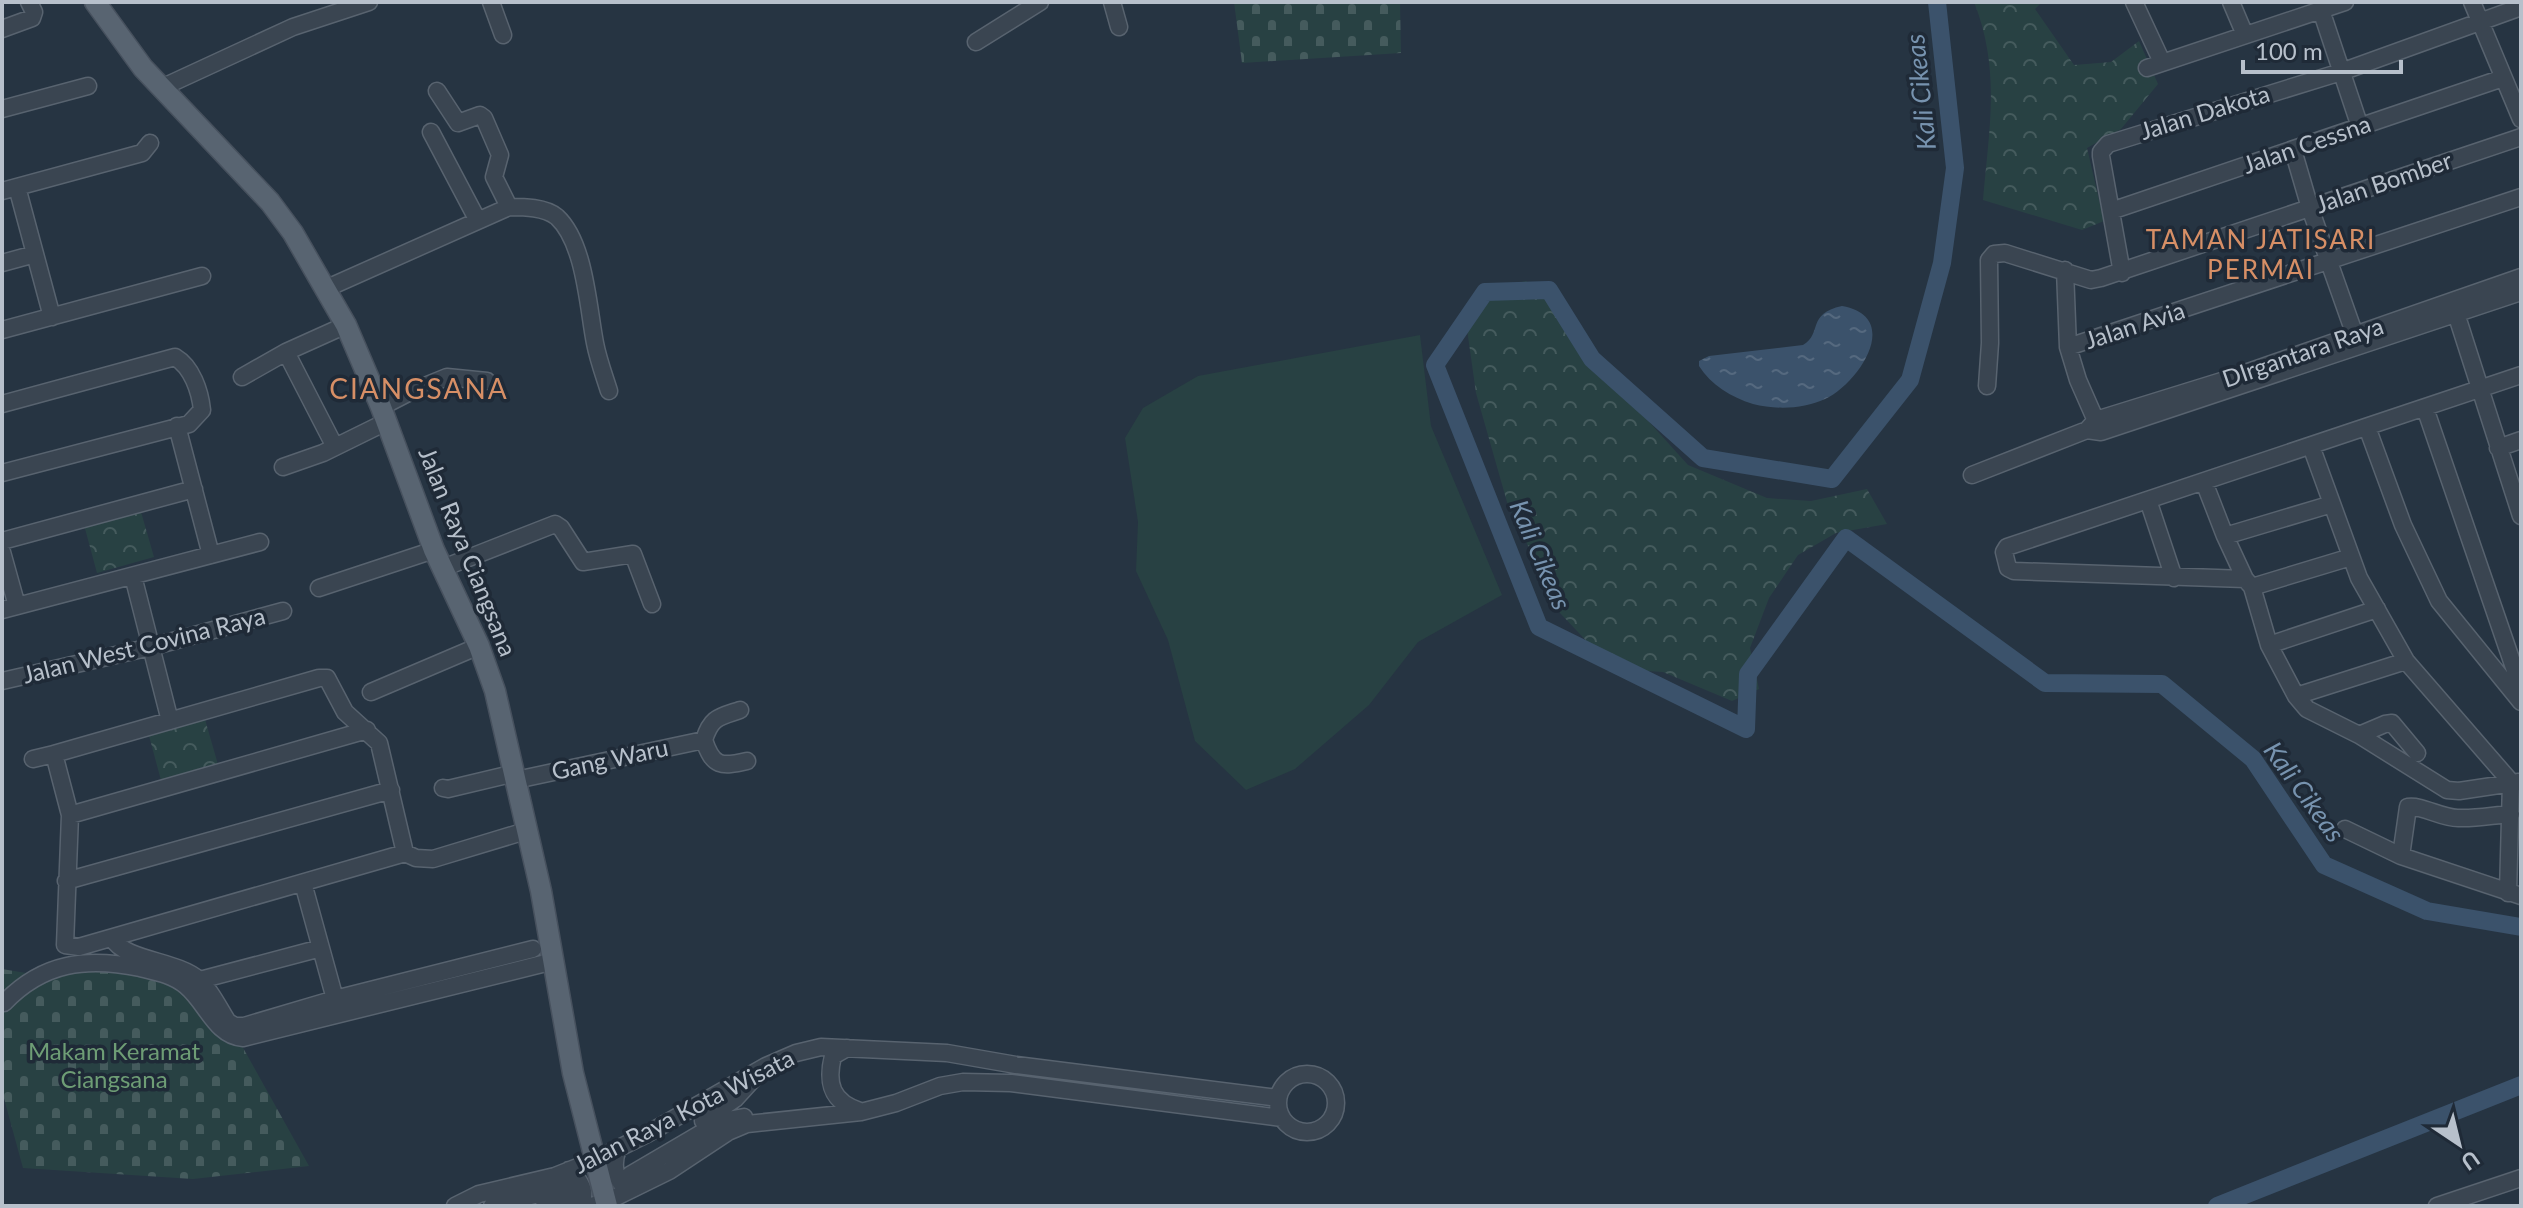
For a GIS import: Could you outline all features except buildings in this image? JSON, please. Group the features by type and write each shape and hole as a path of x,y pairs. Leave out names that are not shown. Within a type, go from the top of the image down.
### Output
{"main road":[{"name":"Jalan Raya Ciangsana","path":"95,2 143,68 270,202 293,233 346,325 384,415 439,559 479,646 495,691 516,776 554,961 573,1073 595,1160 601,1205"}],"street":[{"path":"2,29 32,18 34,12 29,2"},
{"path":"161,88 293,27 369,2"},
{"path":"491,2 503,35"},
{"path":"976,42 1040,2"},
{"path":"1112,2 1119,27"},
{"path":"2134,2 2154,65 2345,2"},
{"path":"2231,2 2245,35"},
{"path":"2472,2 2521,119"},
{"name":"Jalan Dakota","path":"2111,211 2101,152 2115,140 2341,72 2521,7"},
{"path":"2321,10 2360,127"},
{"name":"Jalan Cessna","path":"2111,211 2503,78"},
{"path":"2,109 88,86"},
{"path":"437,91 458,123 480,115 484,118 500,155 494,177 509,207"},
{"path":"431,132 477,219"},
{"name":"Jalan Bomber","path":"1987,386 1989,260 1992,256 2001,252 2091,280 2122,273 2521,137"},
{"path":"52,317 35,254 10,189 142,153 150,143"},
{"path":"2293,150 2310,208 2357,340"},
{"name":"Jalan Avia","path":"2068,347 2521,197"},
{"path":"325,289 509,207 529,207 556,216 573,242 583,274 596,347 609,391"},
{"path":"2111,211 2122,273"},
{"path":"2,263 35,254"},
{"path":"2065,270 2068,347 2095,427"},
{"path":"2,330 202,276"},
{"name":"DIrgantara Raya","path":"2454,308 2521,277"},
{"name":"DIrgantara Raya","path":"1972,475 2095,427 2454,308 2521,292"},
{"path":"2454,308 2520,511"},
{"path":"242,377 286,352 346,325"},
{"path":"286,352 335,447"},
{"path":"2,404 175,357 196,385 202,410 189,424 2,473"},
{"path":"2351,557 2248,583 2014,571 2008,568 2004,552 2007,547 2521,375"},
{"path":"283,467 335,447 384,415 410,392 447,377 487,381"},
{"path":"2425,408 2514,644 2521,688"},
{"path":"177,426 211,555"},
{"path":"2367,427 2403,525 2439,601 2521,702"},
{"path":"2498,448 2521,440"},
{"path":"2311,446 2359,578 2406,661 2516,782"},
{"path":"2204,482 2248,583 2269,645 2296,696 2307,709 2359,735 2447,790 2516,782"},
{"path":"2,541 194,489"},
{"path":"2148,500 2174,578"},
{"path":"2225,536 2332,504"},
{"path":"319,588 439,559 555,524 561,528 583,562 633,554 652,604"},
{"path":"2,552 9,608 260,542"},
{"path":"133,576 170,721"},
{"path":"2269,645 2377,609"},
{"name":"Jalan West Covina Raya","path":"3,683 283,611"},
{"path":"371,692 479,646"},
{"path":"2296,696 2406,661"},
{"path":"33,759 327,678 345,712 379,743 405,853"},
{"path":"740,710 713,720 704,740 708,753 716,762 726,766 747,761"},
{"path":"2359,735 2392,723 2417,753"},
{"path":"70,815 367,730"},
{"name":"Gang Waru","path":"443,788 704,740"},
{"path":"54,754 70,815 65,945 79,947 405,853 416,858 433,859 519,833"},
{"path":"2345,829 2401,856 2514,894 2511,814 2516,782"},
{"path":"66,881 391,790"},
{"path":"2401,856 2408,807 2413,806 2437,816 2458,818 2511,814"},
{"path":"303,883 335,999"},
{"path":"112,938 125,950 165,962 200,980 228,1022 235,1026 533,949"},
{"path":"200,980 321,948"},
{"path":"4,1003 16,990 39,975 61,967 102,961 175,978 192,991 222,1029 232,1037 243,1038 554,961"},
{"path":"834,1051 830,1070 840,1110"},
{"name":"Jalan Raya Kota Wisata","path":"455,1206 479,1194 573,1190 595,1160 766,1066 796,1053 947,1053 1016,1065 1278,1098"},
{"path":"618,1149 614,1167 620,1182 735,1099 766,1066"},
{"path":"1311,1074 1330,1085 1335,1095 1334,1116 1326,1126 1315,1132 1302,1132 1290,1127 1282,1118 1278,1098 1282,1087 1290,1079 1311,1074"},
{"name":"Jalan Raya Kota Wisata","path":"601,1205 628,1177 669,1171 728,1132 747,1124 810,1118 840,1110 861,1112 940,1086 963,1082 1011,1083 1282,1118"},
{"path":"2437,1206 2521,1178"},
{"path":"492,1206 573,1190"},
{"path":"544,1206 573,1190"}],"green space":[{"path":"1234,2 1400,2 1401,53 1242,63"},
{"path":"1974,2 2042,2 2035,9 2074,65 2111,62 2139,41 2158,84 2121,129 2087,148 2104,221 2082,230 1983,200 1990,124 1990,76 1988,52"},
{"path":"1526,281 1556,305 1613,382 1688,465 1767,498 1811,501 1867,489 1887,524 1836,533 1798,555 1769,598 1750,648 1759,689 1732,701 1663,672 1613,669 1560,613 1507,502 1476,393 1467,329 1499,287"},
{"path":"1420,335 1431,426 1502,595 1418,642 1369,705 1295,769 1246,790 1195,741 1168,640 1136,571 1138,522 1125,438 1143,408 1198,376"},
{"path":"139,505 154,557 97,573 83,521"},
{"path":"204,716 219,768 162,784 148,732"},
{"name":"Makam Keramat Ciangsana","path":"94,954 149,960 242,1046 309,1166 193,1179 23,1168 2,1091 2,969 26,973"}],"water":[{"path":"1842,306 1860,312 1870,323 1872,336 1869,351 1851,379 1825,399 1790,408 1753,404 1722,390 1699,366 1699,361 1709,356 1803,345 1824,314"}],"waterway":[{"name":"Kali Cikeas","path":"1937,2 1955,168 1942,263 1910,380 1832,479 1703,458 1592,359 1549,290 1485,292 1435,365 1539,627 1746,729 1748,674 1846,538 2045,683 2162,684 2253,759 2324,865 2427,911 2521,927"},
{"name":"Kali Cikeas","path":"2217,1206 2521,1085"}],"district":[{"name":"TAMAN JATISARI PERMAI","path":"2261,255"},
{"name":"CIANGSANA","path":"419,389"}]}
